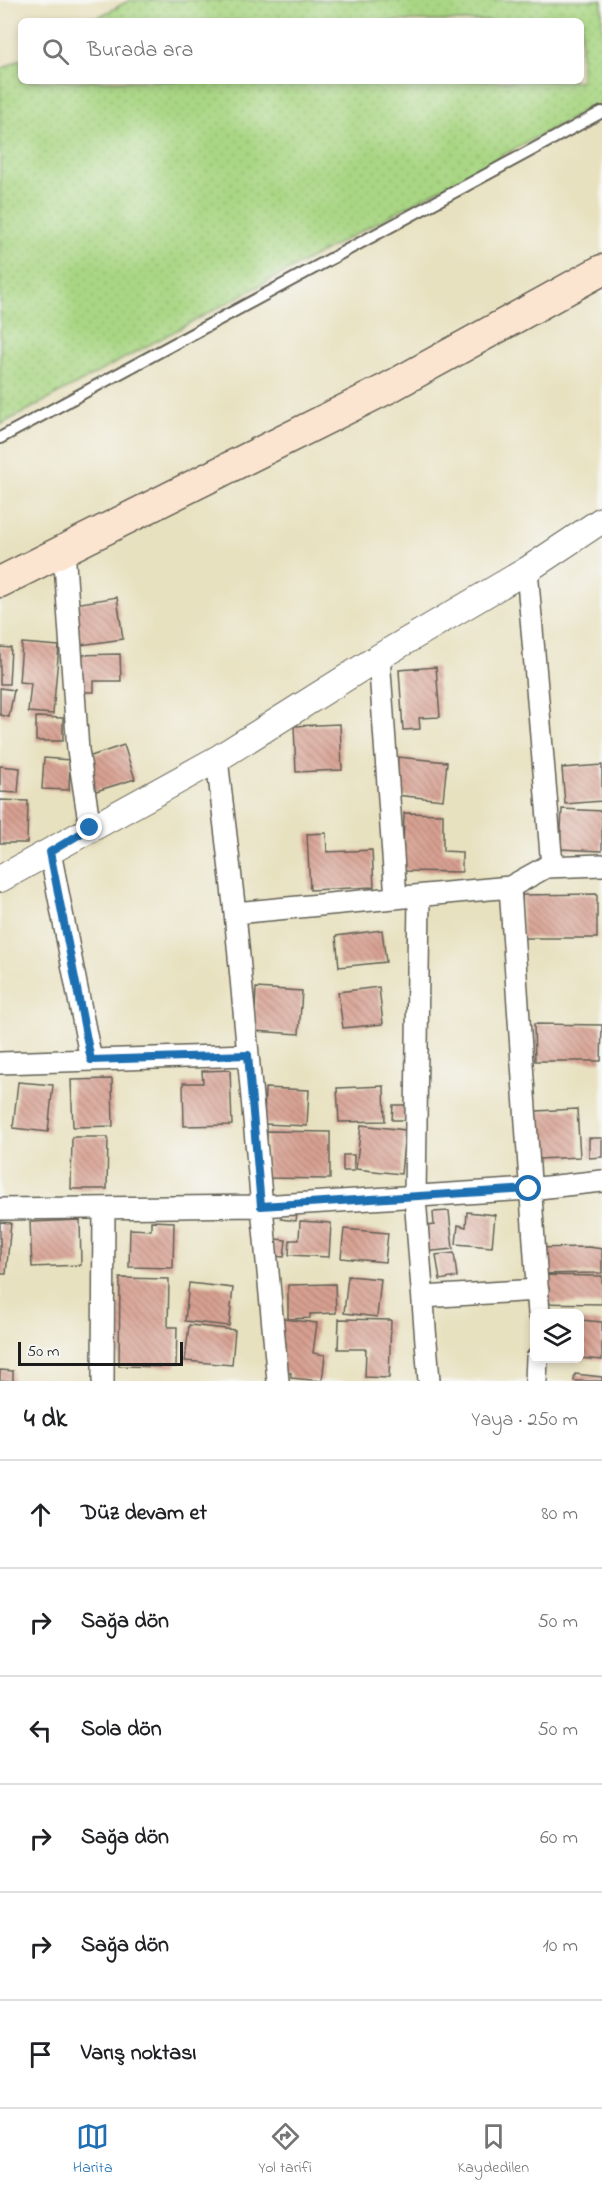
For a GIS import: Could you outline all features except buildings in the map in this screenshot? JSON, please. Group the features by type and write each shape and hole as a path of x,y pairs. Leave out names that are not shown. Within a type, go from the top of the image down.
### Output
{"main road":[{"path":"0,582 388,388 602,270"}],"street":[{"path":"0,879 217,759 379,657 527,570 602,520"},
{"path":"64,549 78,750 90,828"},
{"path":"527,570 552,866"},
{"path":"379,657 396,898"},
{"path":"217,759 235,913 278,1381"},
{"path":"50,852 91,1060"},
{"path":"235,913 510,887 546,867 602,866"},
{"path":"510,887 539,1309"},
{"path":"419,896 415,1197 429,1381"},
{"path":"0,1064 248,1055"},
{"path":"0,1209 261,1206 529,1189 602,1181"},
{"path":"103,1381 104,1208"},
{"path":"423,1297 538,1290"},
{"path":"536,1381 537,1363"}],"lane":[{"path":"0,438 602,112"}],"green space":[{"path":"130,0 602,0 602,102 0,425 0,70 18,61 18,84 584,84 584,18 97,18"}],"route":[{"path":"90,828 50,852 91,1060 248,1055 261,1206 529,1189"}]}
